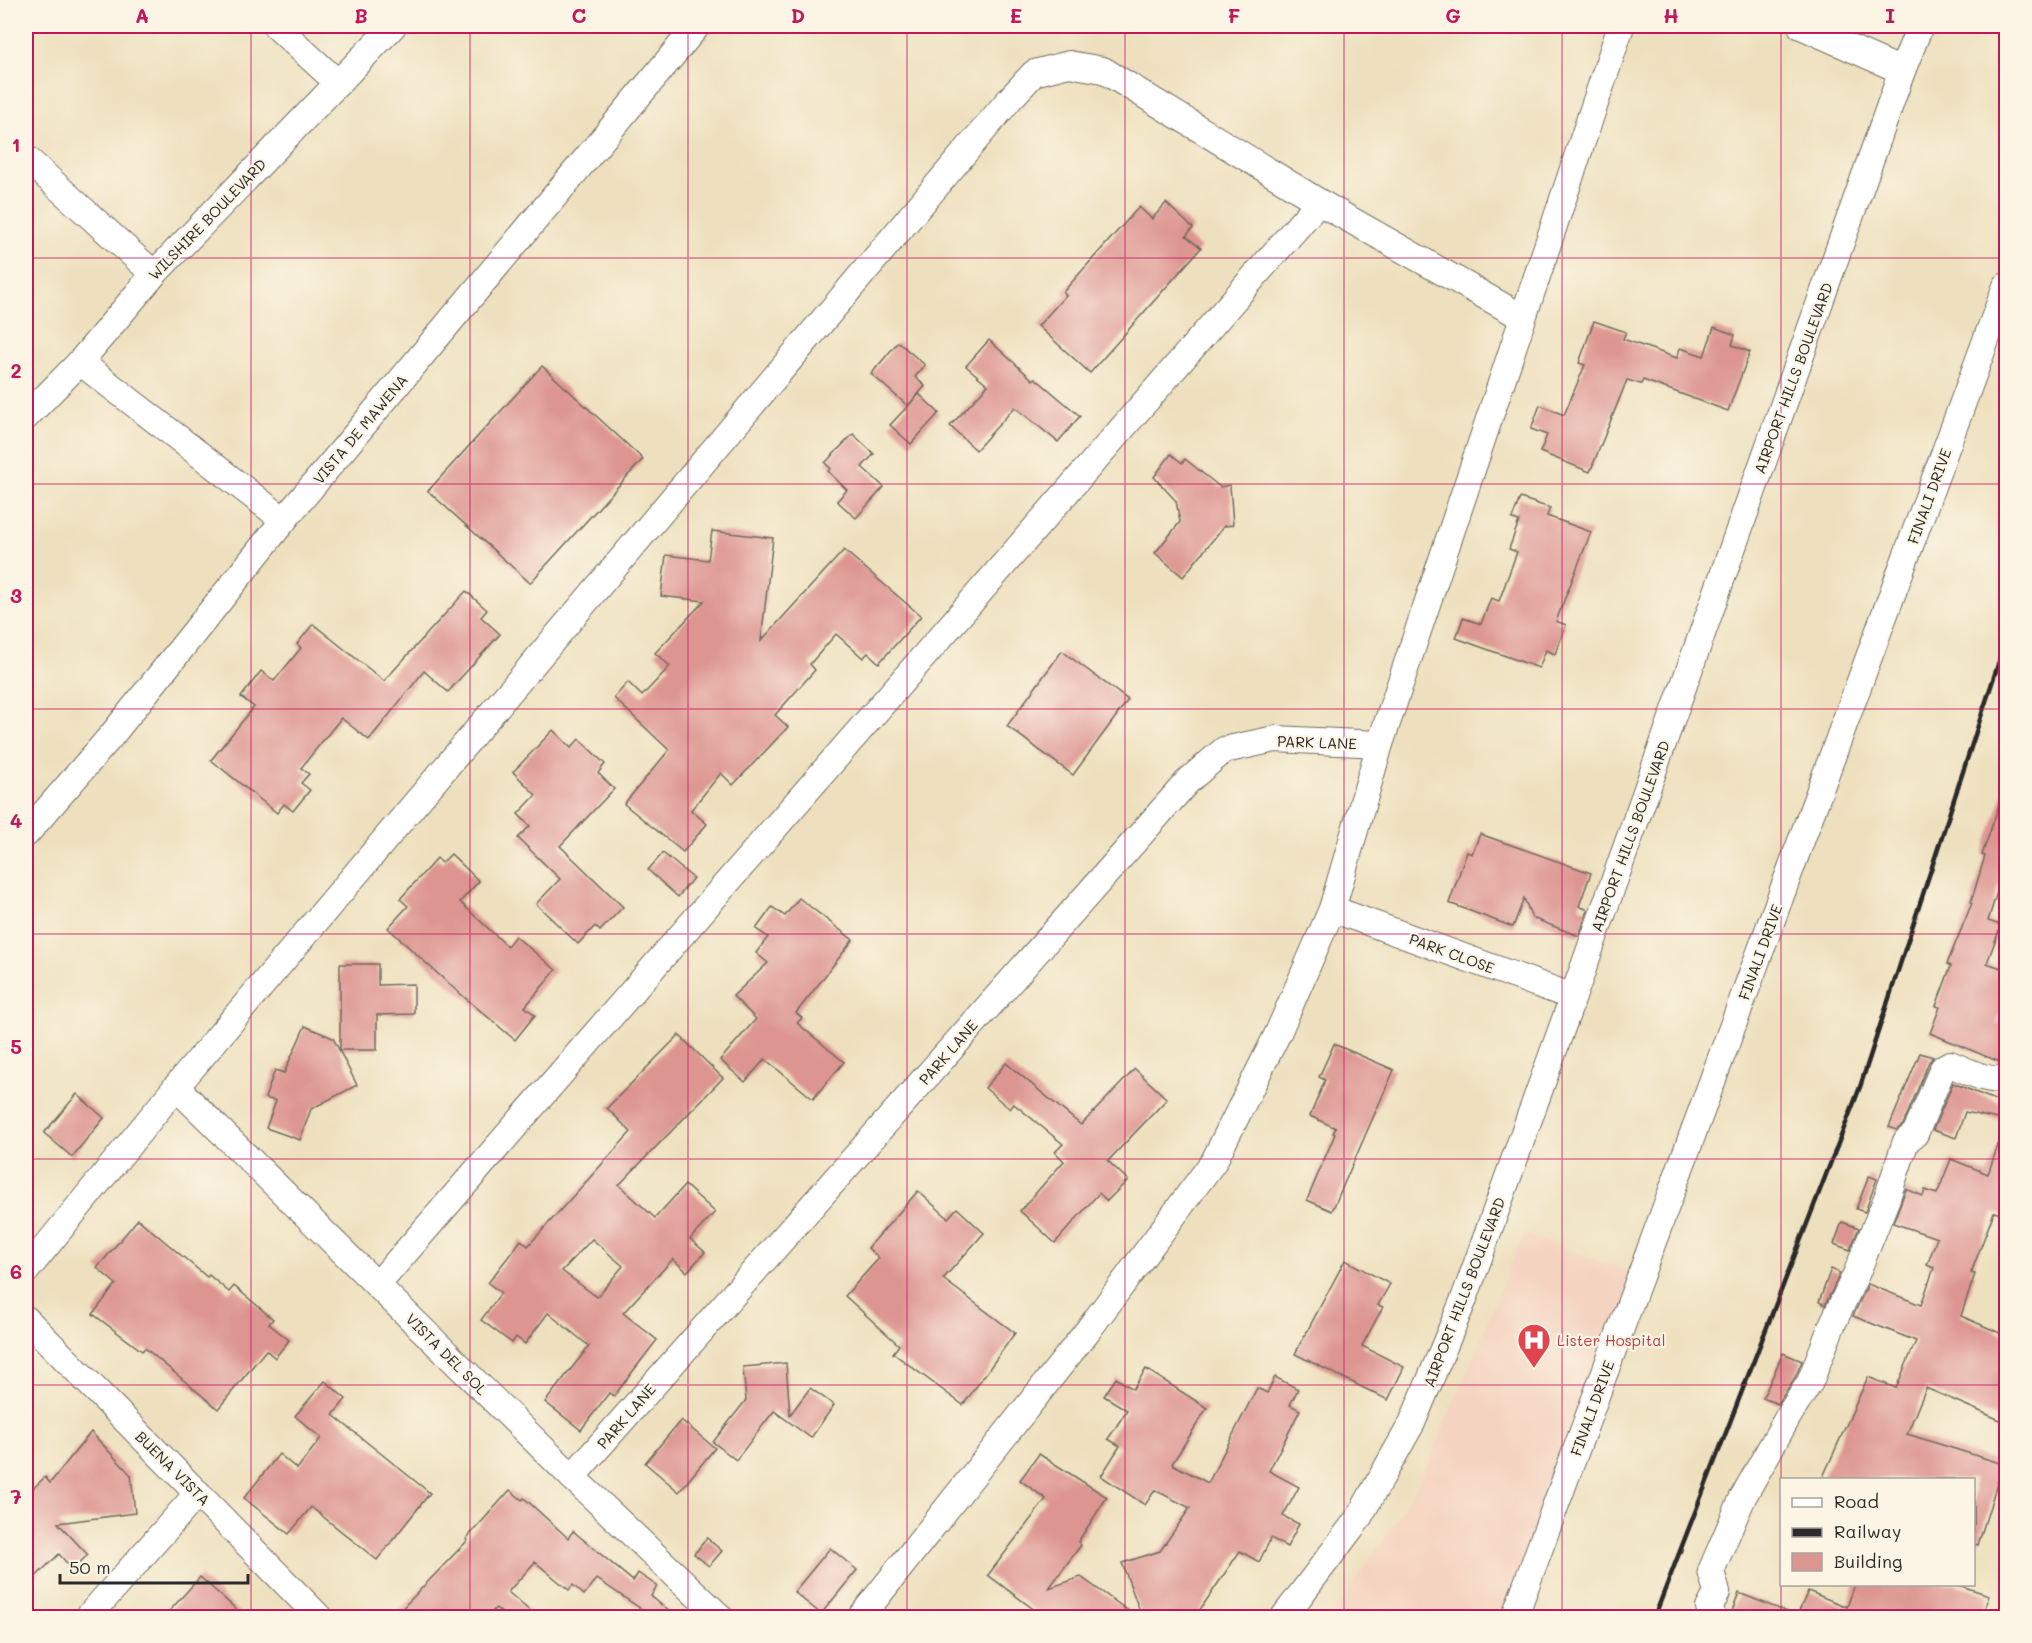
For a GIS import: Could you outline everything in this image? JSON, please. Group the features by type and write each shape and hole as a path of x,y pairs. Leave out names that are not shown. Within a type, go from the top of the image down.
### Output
{"street":[{"path":"276,26 338,83"},
{"name":"WILSHIRE BOULEVARD","path":"26,417 80,362 154,274 393,26"},
{"name":"VISTA DE MAWENA","path":"26,834 112,735 284,520 697,26"},
{"path":"861,1617 1089,1329 1214,1161 1278,1033 1332,909 1380,744 1522,317 1622,26"},
{"path":"1801,26 1902,71"},
{"name":"AIRPORT HILLS BOULEVARD","path":"1283,1617 1358,1519 1412,1423 1464,1299 1920,26"},
{"path":"26,1271 176,1087 1001,109 1034,73 1069,64 1103,69 1319,202 1522,317"},
{"path":"26,158 154,274"},
{"path":"377,1285 1319,202"},
{"name":"FINALI DRIVE","path":"1514,1617 2007,286"},
{"path":"80,362 284,520"},
{"name":"PARK LANE","path":"572,1477 1188,781 1224,750 1275,740 1380,744"},
{"name":"PARK CLOSE","path":"1332,909 1573,997"},
{"path":"1710,1617 1712,1614 1709,1608 1717,1593 1711,1571 1743,1497 1810,1382 1832,1325 1883,1209 1906,1142 1914,1134 1942,1068 1950,1064 1984,1077 2001,1080 2007,1077"},
{"name":"VISTA DEL SOL","path":"176,1087 572,1477 721,1617"},
{"name":"BUENA VISTA","path":"26,1319 320,1617"},
{"path":"87,1617 198,1493"}],"shaded area":[{"name":"Lister Hospital","path":"1523,1234 1637,1275 1507,1617 1330,1618 1397,1519 1429,1463"}],"building":[{"path":"1166,203 1193,228 1186,236 1201,248 1090,373 1038,326 1066,295 1063,292 1139,207 1152,219"},
{"path":"1594,321 1626,332 1623,339 1677,358 1680,348 1704,356 1714,327 1735,335 1732,345 1750,352 1728,411 1643,380 1641,384 1627,380 1590,472 1540,452 1547,435 1531,429 1540,405 1564,415 1585,365 1579,363"},
{"path":"989,340 1033,380 1035,378 1080,416 1058,442 1015,407 976,450 950,426 988,385 966,366"},
{"path":"898,342 925,365 915,377 925,386 908,406 871,374"},
{"path":"542,366 643,459 530,583 428,491"},
{"path":"919,394 939,413 911,444 890,425"},
{"path":"853,434 874,454 862,467 884,487 856,518 837,501 847,490 828,471 831,469 825,463"},
{"path":"1171,454 1182,463 1185,459 1220,487 1230,485 1233,525 1224,526 1183,577 1155,553 1180,522 1176,501 1154,477"},
{"path":"1520,498 1550,508 1547,516 1591,532 1556,621 1566,625 1555,654 1546,650 1539,668 1456,638 1463,618 1481,624 1491,598 1499,601 1517,552 1509,549 1519,521 1512,519"},
{"path":"712,531 773,538 761,641 844,550 921,616 879,663 868,653 863,658 836,634 810,664 815,670 775,715 788,727 733,785 721,773 691,810 707,824 683,852 624,804 669,750 614,698 628,682 642,696 670,666 655,653 704,601 661,596 666,555 708,560"},
{"path":"466,591 487,610 481,617 500,634 448,692 424,671 369,740 341,718 301,768 309,774 301,783 310,790 293,811 284,804 277,813 211,760 254,707 241,697 261,671 274,681 301,648 297,644 313,624 384,681"},
{"path":"1062,651 1128,700 1073,775 1007,726"},
{"path":"553,730 571,748 579,739 605,764 598,773 614,789 560,846 623,907 600,931 595,926 578,944 536,904 560,879 518,838 530,826 518,814 536,795 513,772"},
{"path":"2003,794 2007,795 2007,885 2000,882 1988,921 2001,925 1987,963 2007,970 2007,995 1997,1022 2007,1025 2007,1062 2002,1063 1930,1033 1940,1007 1936,1006 1951,966 1947,964 1972,903 1985,856 1982,855"},
{"path":"1480,834 1591,873 1579,906 1588,910 1579,936 1532,918 1524,898 1513,927 1449,903 1467,852 1472,854"},
{"path":"663,853 693,878 678,897 648,870"},
{"path":"451,854 479,881 460,902 507,946 515,936 556,970 525,1007 535,1015 515,1040 388,928 408,906 400,899 437,858 442,863"},
{"path":"799,898 853,940 796,1013 802,1018 797,1023 844,1062 813,1099 765,1059 745,1082 720,1060 756,1019 733,996 768,963 756,953 768,937 756,929 772,907 785,916"},
{"path":"340,964 378,964 378,985 414,984 414,1014 377,1015 377,1050 340,1050"},
{"path":"305,1026 333,1038 357,1085 311,1109 300,1140 266,1128 276,1101 265,1098 275,1070 284,1073"},
{"path":"679,1035 723,1078 619,1185 655,1218 685,1185 715,1212 690,1239 705,1252 687,1272 673,1259 623,1313 657,1340 614,1396 609,1393 581,1430 545,1402 589,1346 548,1313 525,1344 516,1337 512,1343 481,1320 501,1293 488,1283 521,1240 528,1246 631,1132 607,1108","holes":["592,1239 623,1266 597,1297 562,1271"]},
{"path":"1334,1044 1394,1070 1332,1211 1307,1200 1335,1134 1333,1133 1336,1128 1310,1116 1325,1080 1319,1077"},
{"path":"1920,1053 1933,1057 1903,1125 1896,1130 1889,1127"},
{"path":"1006,1063 1081,1125 1135,1069 1167,1099 1108,1161 1128,1180 1107,1201 1099,1193 1055,1243 1020,1211 1064,1161 1055,1152 1063,1144 1014,1104 1010,1109 985,1088"},
{"path":"1953,1083 2007,1105 2007,1121 1965,1112 1956,1138 1933,1130"},
{"path":"77,1094 104,1118 72,1157 44,1133"},
{"path":"2003,1131 2007,1132 2007,1216 1994,1212 1971,1273 1975,1274 1961,1316 2007,1336 2007,1423 1926,1388 1907,1434 2003,1464 1978,1545 1975,1544 1975,1478 1822,1478 1868,1377 1896,1388 1916,1341 1853,1316 1868,1284 1921,1305 1934,1268 1927,1265 1937,1238 1893,1223 1906,1189 1923,1196 1925,1190 1937,1194 1951,1159 1988,1174"},
{"path":"1869,1176 1877,1179 1865,1212 1856,1209"},
{"path":"918,1191 948,1218 957,1208 984,1233 943,1279 1015,1333 963,1405 893,1353 899,1345 845,1296 879,1258 868,1248"},
{"path":"138,1219 207,1277 209,1275 229,1292 234,1286 273,1319 269,1324 289,1340 275,1358 266,1350 218,1409 145,1348 142,1351 93,1314 116,1284 97,1268"},
{"path":"1842,1222 1859,1228 1850,1250 1834,1244"},
{"path":"1345,1260 1390,1284 1378,1305 1383,1307 1362,1346 1404,1367 1388,1400 1295,1354"},
{"path":"1831,1269 1840,1273 1825,1305 1819,1302"},
{"path":"1783,1353 1802,1361 1796,1376 1778,1404 1763,1398"},
{"path":"786,1363 790,1415 810,1388 834,1405 811,1438 774,1411 736,1460 713,1442 746,1400 743,1367"},
{"path":"1146,1369 1207,1408 1172,1464 1208,1483 1257,1388 1267,1393 1275,1377 1298,1389 1290,1405 1300,1410 1269,1471 1299,1487 1283,1516 1299,1524 1287,1547 1271,1538 1259,1562 1240,1551 1195,1617 1142,1617 1122,1563 1160,1551 1190,1508 1155,1490 1145,1505 1101,1476 1120,1446 1108,1439 1127,1410 1104,1396 1116,1378 1133,1389"},
{"path":"325,1381 346,1399 333,1415 430,1493 377,1560 311,1507 289,1534 244,1498 279,1454 297,1469 321,1438 295,1416"},
{"path":"681,1420 715,1448 679,1492 645,1463"},
{"path":"91,1432 131,1475 135,1513 58,1523 88,1555 72,1569 59,1554 26,1586 26,1495 45,1477 50,1483"},
{"path":"1039,1454 1107,1497 1078,1542 1081,1545 1049,1588 1081,1577 1137,1617 1044,1617 988,1575 1046,1499 1020,1480"},
{"path":"510,1490 522,1500 524,1498 568,1538 573,1531 633,1581 638,1573 657,1586 651,1596 670,1612 666,1617 653,1617 597,1579 584,1595 573,1585 569,1590 535,1562 508,1592 537,1617 506,1617 496,1608 486,1617 394,1617 468,1540 466,1539"},
{"path":"707,1538 722,1551 709,1566 694,1554"},
{"path":"830,1548 857,1570 821,1614 794,1592"},
{"path":"200,1577 245,1617 164,1617"},
{"path":"1854,1586 1961,1586 1989,1595 1982,1617 1730,1617 1739,1593 1797,1616 1808,1591 1847,1607"}],"railway":[{"path":"1654,1618 1860,1087 2006,640"}],"place":[{"name":"Lister Hospital","path":"1534,1369"}]}
